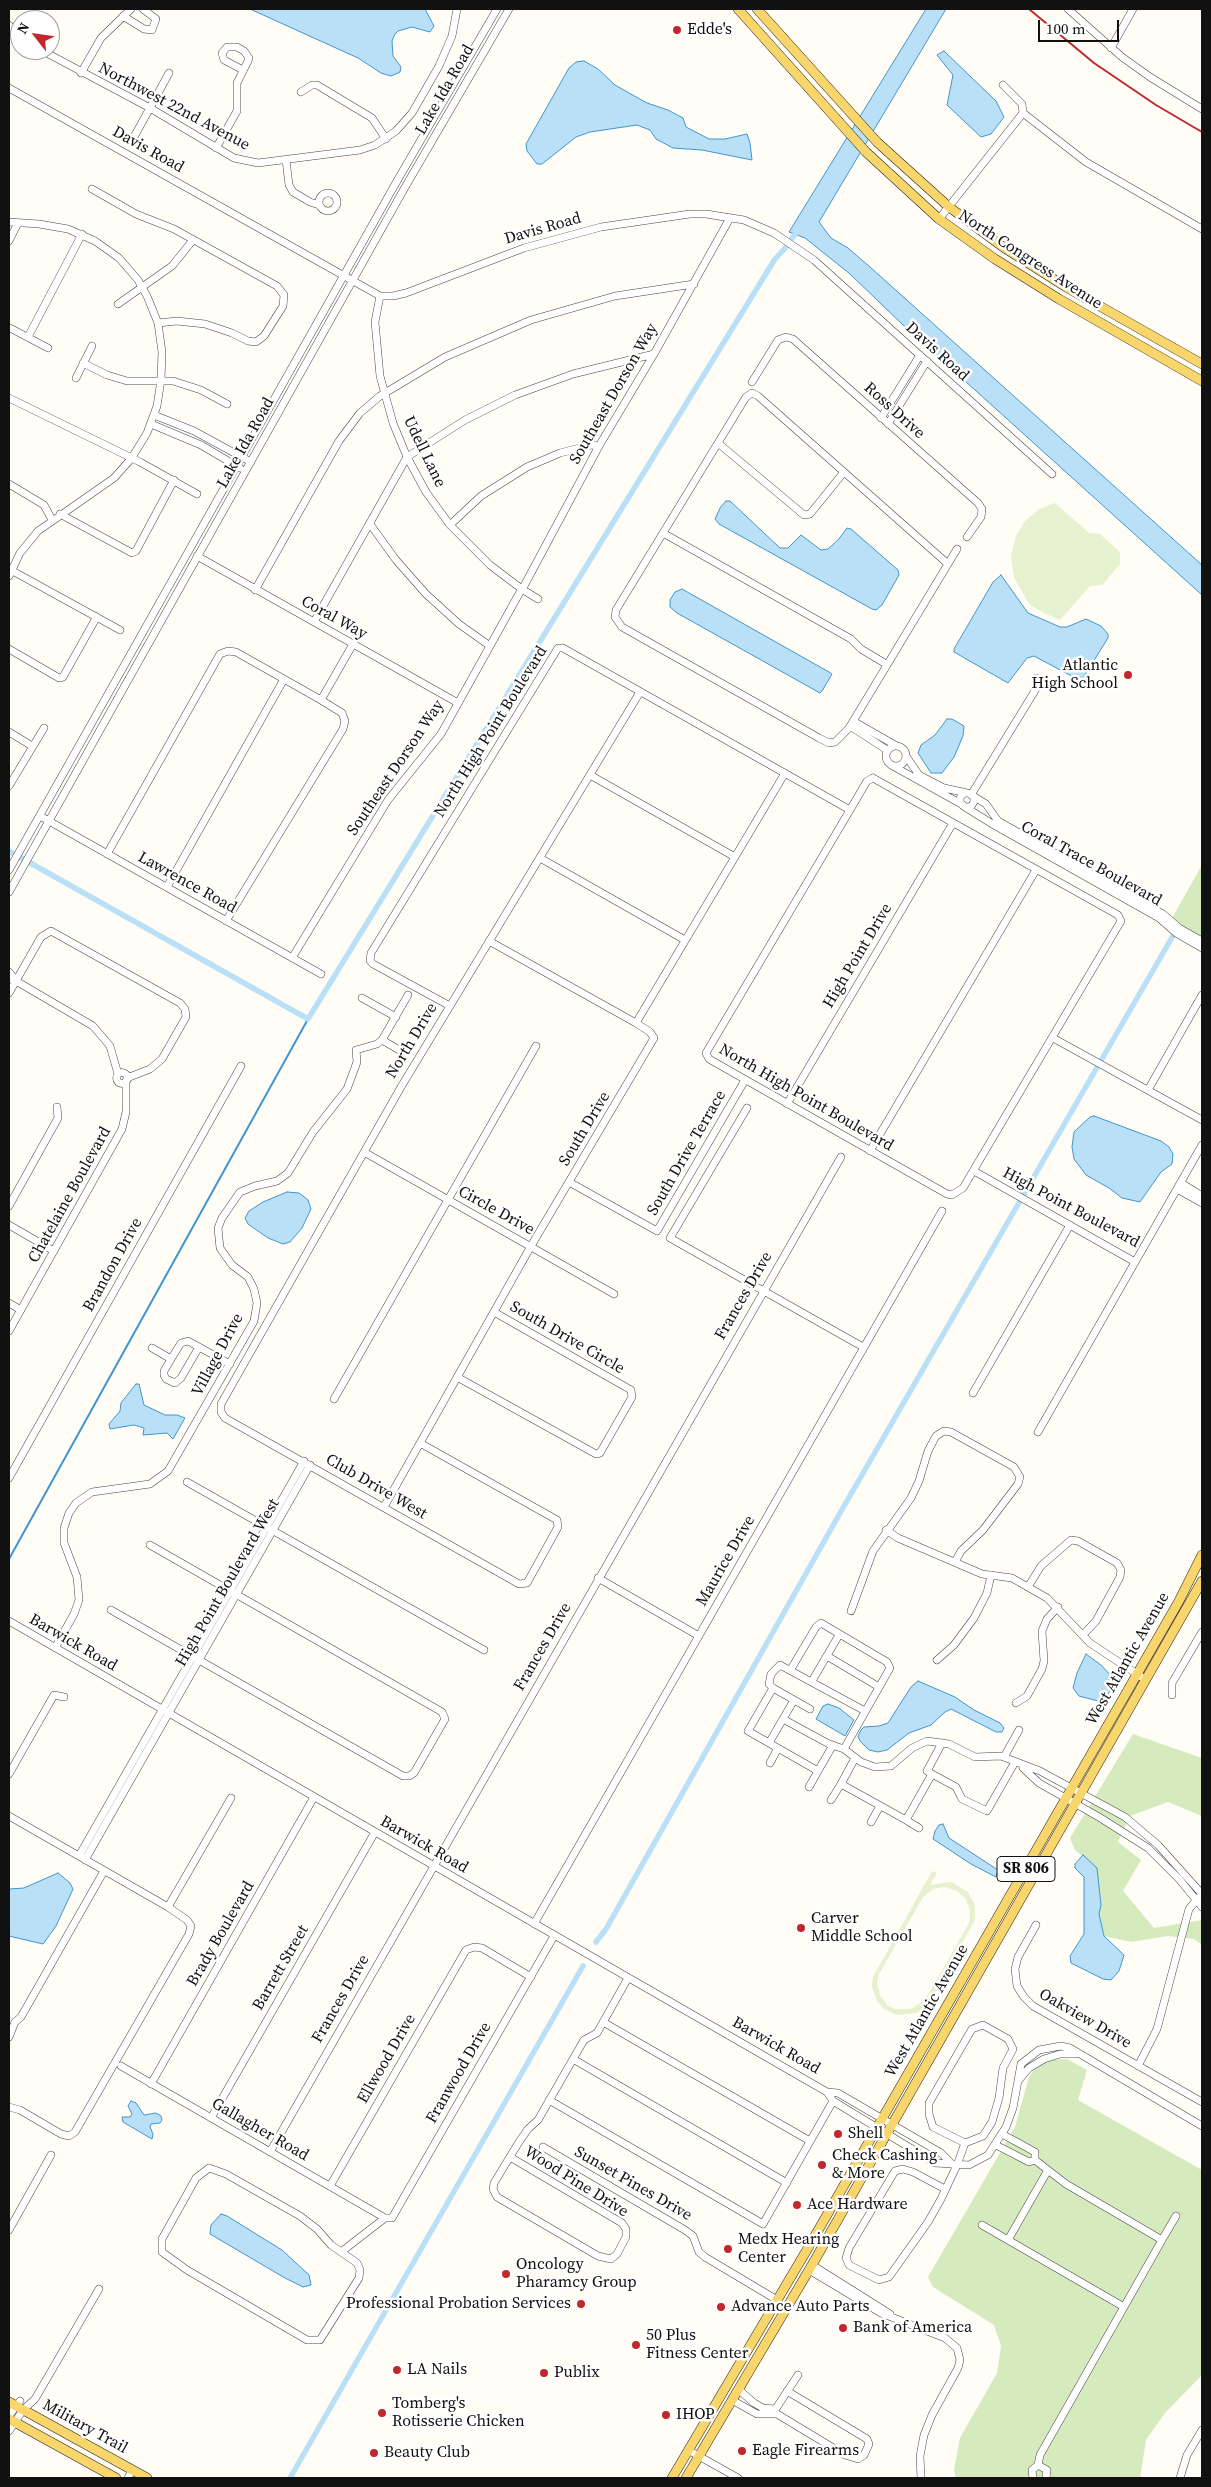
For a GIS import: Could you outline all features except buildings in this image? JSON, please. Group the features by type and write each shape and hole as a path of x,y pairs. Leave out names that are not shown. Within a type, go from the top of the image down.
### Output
{"main road":[{"name":"North Congress Avenue","path":"738,9 866,152 940,218 996,259 1058,299 1202,381"},
{"name":"North Congress Avenue","path":"758,9 877,142 949,207 1003,247 1066,287 1202,364"},
{"path":"786,63 810,68"},
{"name":"West Atlantic Avenue","path":"672,2478 785,2287 1072,1789 1137,1675 1202,1554"},
{"name":"West Atlantic Avenue","path":"686,2478 810,2268 1202,1581"},
{"path":"785,2287 785,2311"},
{"path":"775,2327 778,2309 777,2300"},
{"name":"Military Trail","path":"17,2405 137,2476"},
{"name":"Military Trail","path":"11,2419 116,2478"}],"street":[{"path":"81,72 101,38 131,9"},
{"path":"123,16 144,29 152,30 156,19 143,9"},
{"name":"Northwest 22nd Avenue","path":"59,60 150,108 234,158 250,163 286,160 360,150 386,139 402,126 412,113 439,66 452,36 458,9"},
{"name":"Lake Ida Road","path":"10,867 428,126 497,9"},
{"name":"Lake Ida Road","path":"9,892 352,282 509,9"},
{"path":"1068,9 1111,48 1150,77 1202,109"},
{"path":"1111,48 1133,9"},
{"path":"216,148 236,111 236,88 244,70"},
{"path":"134,137 169,73"},
{"path":"301,92 312,85 317,85 372,118 386,139"},
{"path":"940,218 1023,113 1022,104 1002,85"},
{"name":"Davis Road","path":"9,88 380,296 406,293 524,248 601,227 690,214 706,214 744,220 774,233 814,260 1052,474"},
{"path":"1023,113 1086,162 1202,229"},
{"path":"428,126 427,136 430,145"},
{"path":"286,160 289,185 293,192 319,205"},
{"path":"92,189 136,214 174,230 277,286 284,295 283,306 264,336 260,340 252,342 205,324 177,321 158,323"},
{"name":"Southeast Dorson Way","path":"292,958 388,800 438,737 522,589 598,446 654,354 730,218"},
{"path":"9,222 54,226 82,234 118,258 142,287 158,323 162,352 162,380 151,424 131,459 114,478 60,514 28,541 10,571 120,630"},
{"path":"9,241 18,223"},
{"path":"28,337 82,234"},
{"path":"118,304 172,266 193,240"},
{"path":"256,590 347,428 364,409 384,393 445,357 530,320 615,296 694,284"},
{"name":"Udell Lane","path":"380,296 376,311 375,335 384,393 392,423 406,456 426,492 450,525 480,556 538,599"},
{"path":"10,328 48,348"},
{"name":"Ross Drive","path":"752,382 776,343 782,338 793,339 978,503 982,513 967,537"},
{"path":"76,378 92,346"},
{"path":"314,622 406,456 465,420 515,396 573,374 654,354"},
{"path":"881,418 920,355"},
{"path":"888,424 927,361"},
{"path":"84,363 108,375 127,381 162,380 187,385 227,404"},
{"path":"948,564 758,396 752,393 746,396 616,610 615,617 622,627 818,738 829,743 835,742 851,723 886,664 906,636 957,549"},
{"path":"9,398 174,480 197,494"},
{"path":"154,415 194,431 251,462"},
{"path":"151,424 201,445 246,471"},
{"path":"718,442 804,516 810,514 815,509 844,472"},
{"path":"450,525 481,496 527,467 560,453 591,445 598,446"},
{"path":"60,514 132,553 136,551 174,480"},
{"path":"9,484 44,505 52,520"},
{"path":"370,524 396,560 426,594 459,624 490,646"},
{"path":"663,533 851,639 861,649 886,664"},
{"name":"Coral Way","path":"197,556 458,703"},
{"path":"9,649 59,678 63,677 95,620 95,616"},
{"path":"321,700 353,644"},
{"name":"North High Point Boulevard","path":"450,1006 373,964 370,961 371,953 554,652 563,648 850,810"},
{"path":"107,854 218,658 224,652 236,652 284,679 338,710 345,721 343,729 226,921"},
{"path":"964,806 972,805 970,795 1036,689 1036,678"},
{"path":"167,888 284,679"},
{"name":"North Drive","path":"221,1412 221,1404 364,1152 640,692"},
{"path":"851,723 887,750"},
{"name":"Coral Trace Boulevard","path":"851,723 903,748 919,775 944,788 970,795 986,804 998,820 1163,914 1179,928 1202,941"},
{"path":"9,786 44,728"},
{"path":"9,732 32,746"},
{"path":"887,750 895,745"},
{"path":"887,750 886,758 891,765 902,764 906,756"},
{"name":"Coral Trace Boulevard","path":"891,765 1159,918 1176,933 1202,948"},
{"path":"489,941 636,1023 784,773"},
{"path":"590,775 735,856"},
{"name":"North High Point Boulevard","path":"974,1171 960,1192 952,1195 947,1194 786,1104 706,1056 707,1049 867,781 873,778 1120,917 1120,925 1053,1038"},
{"name":"Lawrence Road","path":"40,816 321,974"},
{"name":"High Point Drive","path":"786,1104 953,823"},
{"path":"540,858 686,940"},
{"path":"870,1151 1036,870"},
{"path":"9,993 12,980 41,938 47,932 54,932 180,1003 185,1009 186,1017 166,1053 157,1064 140,1074 122,1075"},
{"path":"9,972 12,980"},
{"name":"Chatelaine Boulevard","path":"9,1331 122,1129 126,1112 122,1075 110,1046 93,1026 12,980"},
{"path":"401,1051 382,1040 408,995"},
{"path":"1148,1090 1202,995"},
{"path":"362,998 396,1017"},
{"name":"South Drive","path":"384,1507 531,1246 653,1042 653,1034 636,1023"},
{"path":"974,1171 1053,1038 1202,1120"},
{"name":"Village Drive","path":"55,1648 74,1614 79,1600 79,1585 64,1535 69,1514 76,1503 92,1492 142,1486 163,1476 173,1465 254,1321 256,1296 248,1277 232,1265 220,1248 218,1228 222,1218 240,1192 255,1186 278,1181 288,1173 313,1132 347,1089 356,1062 356,1050 377,1044 382,1040"},
{"path":"334,1399 536,1046"},
{"name":"Brandon Drive","path":"9,1478 242,1066"},
{"name":"South Drive Terrace","path":"569,1182 657,1231 746,1080"},
{"path":"9,1206 58,1118 57,1107"},
{"path":"747,1108 670,1238 863,1347"},
{"name":"High Point Boulevard","path":"974,1171 1135,1262 1202,1146"},
{"name":"Circle Drive","path":"364,1152 614,1294"},
{"name":"Frances Drive","path":"270,2152 598,1578 841,1158"},
{"path":"1179,1186 1202,1196"},
{"path":"1179,1186 1202,1203"},
{"name":"Maurice Drive","path":"534,1924 942,1211"},
{"path":"9,1225 54,1251"},
{"path":"973,1393 1070,1225"},
{"path":"1038,1432 1135,1262"},
{"path":"9,1303 21,1310"},
{"name":"South Drive Circle","path":"457,1377 596,1454 600,1453 632,1397 631,1390 494,1312"},
{"path":"199,1347 181,1378 175,1383 166,1379 164,1371 185,1341 199,1347 230,1364"},
{"path":"152,1348 171,1359"},
{"name":"Club Drive West","path":"221,1412 224,1418 519,1584 526,1584 558,1527 557,1520 420,1443"},
{"path":"851,1611 870,1558 886,1530 915,1491 928,1451 938,1433 944,1431 951,1432 1014,1468 1019,1473 1019,1480 983,1530 961,1551 955,1562"},
{"name":"High Point Boulevard West","path":"82,1858 307,1463"},
{"path":"187,1482 484,1650"},
{"path":"886,1530 898,1538 955,1562 991,1575 1008,1577 1028,1587 1058,1607 1101,1652 1146,1680"},
{"path":"1028,1587 1041,1566 1067,1541 1075,1540 1117,1563 1121,1570 1120,1577 1096,1621 1083,1635"},
{"path":"111,1610 403,1776 409,1776 414,1773 446,1719 442,1712 150,1545"},
{"path":"937,1660 954,1645 974,1618 987,1593 991,1575"},
{"path":"598,1578 699,1636"},
{"path":"1016,1703 1027,1696 1042,1670 1044,1656 1042,1631 1047,1619 1058,1607"},
{"name":"Barwick Road","path":"9,1621 827,2092 838,2093 880,2123 886,2135 935,2163 955,2164"},
{"path":"791,1669 816,1627 821,1623 888,1662 890,1668 844,1749"},
{"path":"1172,1695 1172,1683 1202,1632"},
{"path":"812,1682 839,1635"},
{"path":"827,1656 879,1687"},
{"path":"810,1709 769,1684 771,1674 780,1665 791,1669 865,1711"},
{"path":"773,1688 748,1731 818,1771"},
{"path":"9,1774 54,1695 64,1696"},
{"path":"769,1743 794,1700"},
{"path":"783,1718 844,1749 866,1764 882,1768 898,1762 918,1744 927,1741 942,1743 975,1757 1004,1757 1017,1764 1040,1771 1125,1817 1158,1845 1200,1896 1202,1907"},
{"path":"1004,1757 1019,1730"},
{"path":"942,1743 927,1771 956,1787 962,1799 986,1811 1017,1764"},
{"path":"809,1787 833,1745"},
{"path":"770,1763 778,1748"},
{"path":"831,1800 855,1758"},
{"path":"1017,1764 1039,1783 1148,1848 1179,1879 1200,1896"},
{"path":"906,1820 932,1774"},
{"path":"840,1784 919,1828"},
{"name":"Brady Boulevard","path":"151,2084 314,1797"},
{"path":"168,1907 231,1798"},
{"path":"871,1822 880,1806"},
{"path":"9,1816 168,1907 187,1920 191,1926 189,1934 118,2064 72,2135 61,2134 20,2110 9,2107"},
{"name":"Barrett Street","path":"211,2118 375,1832"},
{"path":"9,2037 12,2022 21,2017 104,1871"},
{"path":"1138,2066 1157,2029 1189,1909 1200,1896"},
{"name":"Oakview Drive","path":"1036,1925 1018,1957 1015,1969 1016,1982 1021,1994 1034,2006 1202,2102"},
{"name":"Franwood Drive","path":"384,2218 392,2218 554,1936"},
{"name":"Ellwood Drive","path":"330,2186 463,1954 470,1948 482,1948 531,1976"},
{"name":"Wood Pine Drive","path":"510,2157 622,2223 626,2229 626,2237 617,2254 610,2259 598,2256 497,2198 493,2190 494,2183 510,2157 528,2129 538,2120 584,2040 593,2036 603,2022 628,1978"},
{"path":"603,2022 810,2141"},
{"path":"945,2189 913,2172 903,2169 895,2170 848,2248 846,2258 849,2265 879,2280 889,2277 928,2222 945,2189 965,2143 983,2136 992,2122 999,2098 1003,2068 1013,2049 1008,2039 983,2025 972,2029 929,2103 928,2114 933,2127 965,2143"},
{"path":"955,2164 969,2165 981,2160 996,2145 1010,2118 1021,2064 1039,2050 1061,2046 1202,2126"},
{"path":"1018,2081 1029,2068 1044,2059 1060,2054 1078,2054"},
{"path":"573,2059 787,2182"},
{"name":"Gallagher Road","path":"118,2064 384,2218"},
{"name":"Barwick Road","path":"827,2092 833,2101 880,2123 892,2125 955,2164"},
{"path":"549,2100 763,2224 833,2101"},
{"path":"1002,2134 1035,2152 1035,2160"},
{"path":"996,2145 1029,2162 1035,2160"},
{"path":"1016,2155 1022,2145"},
{"name":"Sunset Pines Drive","path":"543,2147 685,2230 693,2236 699,2252 705,2257 777,2300"},
{"path":"9,2230 51,2155"},
{"path":"1035,2160 1066,2184 1162,2240"},
{"path":"215,2169 300,2216 341,2252 357,2263 360,2274 323,2338 312,2342 167,2258 162,2250 162,2239 196,2178 206,2170 215,2169"},
{"path":"1008,2240 1048,2170"},
{"path":"1033,2478 1032,2470 1038,2465 1040,2455 1176,2216"},
{"path":"341,2252 384,2218"},
{"path":"982,2225 1124,2307"},
{"path":"810,2268 881,2313 948,2339 957,2348 960,2356 958,2368 926,2427 920,2456 921,2478"},
{"path":"9,2431 11,2419 17,2405 35,2399 99,2289"},
{"path":"732,2400 757,2414 774,2411 798,2375"},
{"path":"738,2389 754,2403 774,2411 845,2455 858,2459 864,2455 869,2444 867,2439 787,2391"},
{"path":"1180,2478 1187,2455 1202,2430"},
{"path":"688,2450 738,2478"},
{"path":"1038,2465 1047,2470 1046,2478"}],"green space":[{"path":"1055,503 1089,533 1100,534 1120,552 1120,564 1102,585 1090,586 1060,620 1029,604 1014,577 1011,556 1016,536 1025,521 1039,509"},
{"path":"1202,865 1202,938 1178,925 1172,918"},
{"path":"1133,1734 1202,1758 1202,1816 1168,1802 1130,1816 1118,1842 1141,1860 1123,1891 1154,1928 1202,1920 1202,1945 1194,1939 1168,1936 1131,1942 1104,1936 1099,1914 1101,1905 1097,1868 1075,1850 1070,1838"},
{"path":"932,1871 937,1873 930,1885 951,1882 968,1892 975,1905 975,1920 929,2003 917,2013 897,2015 884,2009 877,2001 872,1987 873,1977","holes":["945,1887 957,1891 966,1899 970,1911 969,1923 925,2000 911,2009 895,2009 887,2005 880,1995 877,1983 879,1974 923,1897 933,1889"]},
{"path":"1067,2059 1087,2070 1078,2100 1202,2170 1202,2375 1165,2413 1146,2440 1140,2478 956,2478 954,2470 960,2438 997,2373 1001,2346 994,2325 933,2287 928,2277 1015,2127 1029,2077 1035,2068 1047,2060"}],"water":[{"path":"250,9 425,9 434,26 430,32 412,27 398,31 395,34 392,41 393,56 401,67 400,72 391,76 381,73 358,58"},
{"path":"926,9 946,9 819,222 831,238 848,248 870,267 1202,565 1202,595 903,325 850,274 805,238 789,232"},
{"path":"944,51 996,101 1004,117 991,134 981,137 947,105 953,75 937,55"},
{"path":"584,61 598,69 615,85 647,103 668,110 683,118 686,127 709,139 725,139 747,134 752,160 702,150 673,148 656,139 650,130 637,125 590,132 576,137 542,164 537,164 527,151 526,144 569,68 576,62"},
{"path":"726,501 730,501 780,548 788,548 801,535 821,550 828,549 847,528 851,529 898,570 899,575 882,605 876,610 872,609 719,524 715,519"},
{"path":"1001,575 1028,613 1060,627 1067,627 1086,619 1101,626 1108,634 1108,638 1083,678 1079,680 1034,656 1027,658 1008,683 954,652 993,582"},
{"path":"682,589 832,674 822,691 820,693 677,613 670,607 670,600 675,592"},
{"path":"947,719 952,719 964,726 963,736 954,757 942,773 931,773 918,753 921,745 935,735"},
{"path":"1094,1116 1161,1141 1169,1147 1173,1154 1172,1164 1161,1172 1140,1202 1122,1198 1086,1175 1074,1159 1072,1147 1074,1132 1090,1117"},
{"path":"287,1192 299,1193 308,1200 311,1209 302,1228 290,1242 283,1244 268,1238 248,1224 245,1218 249,1211 263,1202"},
{"path":"136,1384 139,1384 144,1405 165,1415 177,1415 185,1418 173,1439 167,1433 143,1435 144,1428 134,1425 110,1429 109,1424 120,1411 121,1403"},
{"path":"1086,1654 1101,1665 1113,1678 1114,1686 1102,1702 1079,1696 1073,1688 1077,1673"},
{"path":"918,1681 955,1697 974,1710 1000,1723 1004,1728 1002,1732 996,1732 951,1709 931,1725 909,1733 887,1750 878,1752 869,1750 860,1741 858,1736 861,1730 864,1727 888,1723 911,1687"},
{"path":"828,1704 839,1708 854,1720 845,1736 816,1719 823,1706"},
{"path":"943,1824 949,1838 998,1870 996,1877 971,1864 933,1839 939,1825"},
{"path":"1083,1855 1097,1868 1101,1905 1099,1914 1104,1936 1124,1955 1119,1971 1111,1980 1103,1979 1071,1963 1070,1956 1084,1934 1084,1877 1075,1868 1075,1864"},
{"path":"58,1873 70,1883 73,1889 56,1926 43,1944 9,1936 9,1889 24,1888"},
{"path":"131,2101 136,2103 144,2115 156,2113 161,2116 162,2120 160,2123 151,2124 152,2139 123,2122 122,2117 130,2117 132,2114 128,2106"},
{"path":"221,2214 282,2250 309,2275 311,2285 303,2287 285,2278 210,2234 211,2225"}],"waterway":[{"path":"792,238 801,228"},
{"path":"9,851 308,1019 775,259 787,246"},
{"path":"596,1942 606,1929 840,1513 1174,934"},
{"path":"9,1559 308,1019"},
{"path":"290,2478 583,1966"}],"railway":[{"path":"1029,9 1094,63 1156,105 1202,132"}],"place":[{"name":"Edde's","path":"677,30"},
{"name":"Atlantic High School","path":"1128,675"},
{"name":"Carver Middle School","path":"801,1928"},
{"name":"Shell","path":"838,2134"},
{"name":"Check Cashing & More","path":"822,2165"},
{"name":"Ace Hardware","path":"797,2205"},
{"name":"Medx Hearing Center","path":"728,2249"},
{"name":"Oncology Pharamcy Group","path":"506,2274"},
{"name":"Professional Probation Services","path":"581,2304"},
{"name":"Advance Auto Parts","path":"721,2307"},
{"name":"Bank of America","path":"843,2328"},
{"name":"50 Plus Fitness Center","path":"636,2345"},
{"name":"LA Nails","path":"397,2370"},
{"name":"Publix","path":"544,2373"},
{"name":"Tomberg's Rotisserie Chicken","path":"382,2413"},
{"name":"IHOP","path":"666,2415"},
{"name":"Eagle Firearms","path":"742,2451"},
{"name":"Beauty Club","path":"374,2453"}]}
